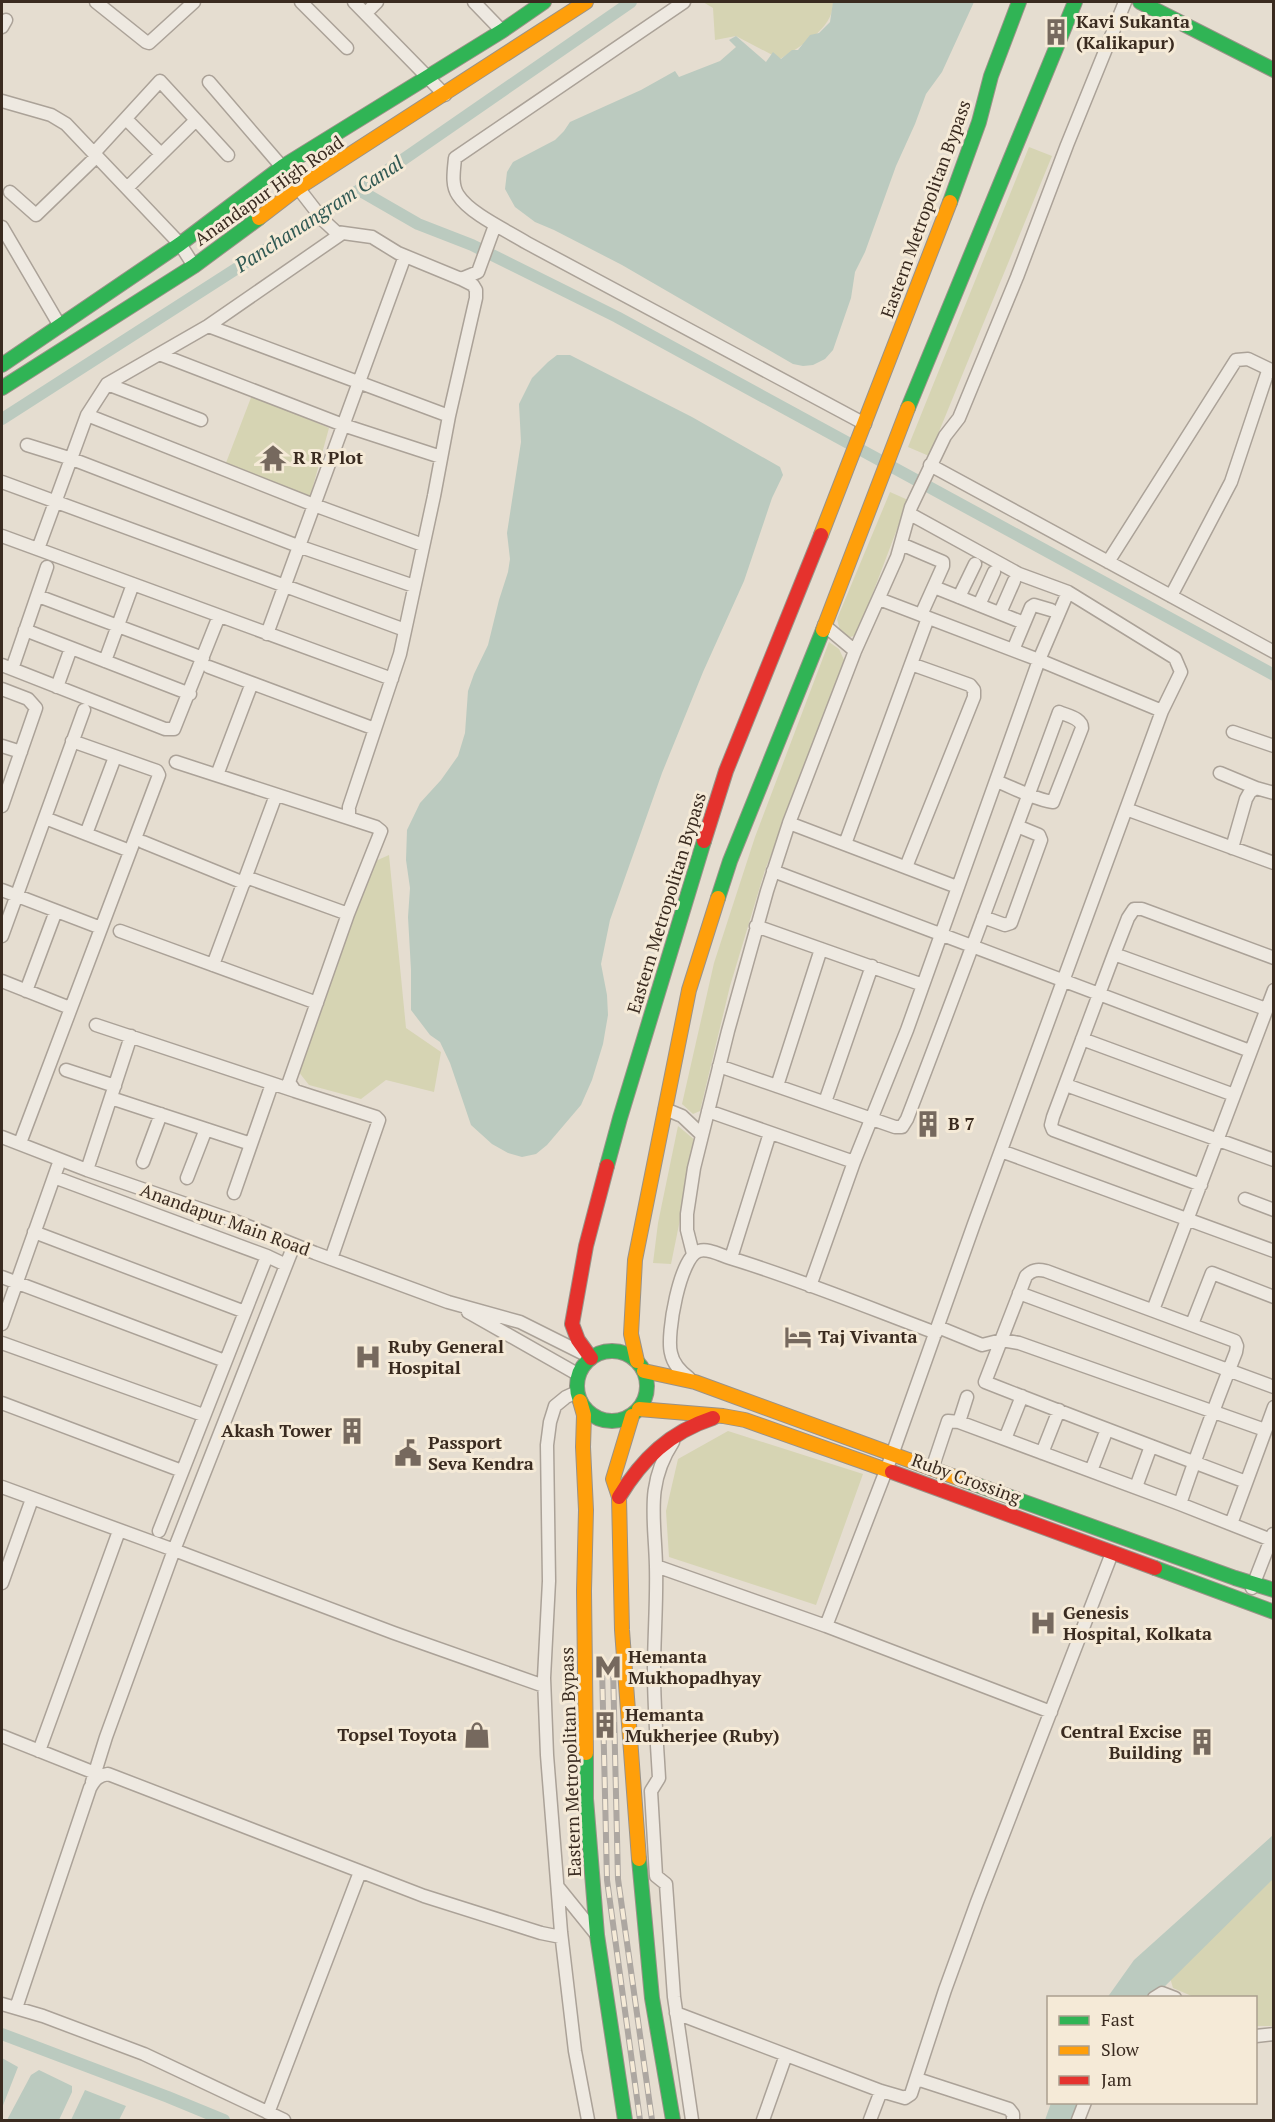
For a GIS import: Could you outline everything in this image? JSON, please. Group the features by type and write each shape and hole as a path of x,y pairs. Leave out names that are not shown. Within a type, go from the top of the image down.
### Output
{"main road":[{"name":"Anandapur High Road","path":"2,365 180,244 282,167 428,78 502,31 542,2"},
{"name":"Anandapur High Road","path":"2,388 194,266 298,188 586,2"},
{"name":"Eastern Metropolitan Bypass","path":"591,1358 578,1340 572,1324 586,1246 620,1118 726,771 848,468 979,122 991,76 1019,2"},
{"path":"673,2121 652,1998 645,1934 622,1630 619,1497 613,1479 636,1412 648,1391 648,1381 631,1334 634,1271 688,990 730,861 894,441 1074,2"},
{"path":"1140,2 1274,70"},
{"path":"579,1396 579,1375 583,1367 591,1358 613,1351 630,1356 641,1366 694,1382 892,1455 1274,1590"},
{"name":"Eastern Metropolitan Bypass","path":"579,1396 584,1415 586,1510 584,1591 586,1799 597,1935 625,2121"},
{"name":"Ruby Crossing","path":"579,1396 585,1409 602,1420 622,1420 636,1412 723,1416 745,1420 886,1469 1274,1612"},
{"path":"619,1497 627,1482 645,1460 679,1432 723,1416"}],"street":[{"path":"96,2 149,43 190,3"},
{"path":"354,2 445,95"},
{"path":"366,14 377,2"},
{"path":"474,2 502,31"},
{"path":"684,2 455,158 454,180 457,195 478,213 527,243 864,426"},
{"path":"693,1254 687,1230 687,1214 702,1135 756,926 789,823 855,651 897,557 910,511 945,436 959,418 1125,2"},
{"path":"310,4 347,48"},
{"path":"10,192 36,215 95,154 160,81 228,155"},
{"path":"209,82 282,167 323,220 336,232 372,237 405,256 473,285 476,290 477,298 449,416 405,630 392,679 349,807 349,818"},
{"path":"2,101 51,115 66,124 180,244 194,266"},
{"path":"126,119 161,154"},
{"path":"127,188 196,120"},
{"path":"2,227 60,326"},
{"path":"460,279 478,272 494,228"},
{"path":"38,549 87,415 106,384 208,326 341,234"},
{"path":"267,634 405,256"},
{"path":"208,326 449,416"},
{"path":"159,354 343,425 441,458"},
{"path":"1108,562 1236,360 1248,359 1272,370 1267,374 1231,482 1171,596"},
{"path":"106,384 201,420"},
{"path":"87,415 314,506 423,545"},
{"path":"27,445 72,459 298,546 414,586"},
{"path":"928,469 1108,562 1274,652"},
{"path":"2,482 405,630"},
{"path":"826,1626 892,1455 1162,711 1181,672 1176,658 1068,592 1019,574 910,511"},
{"path":"2,536 392,679"},
{"path":"845,844 911,664 924,616 943,566 943,562 901,544"},
{"path":"959,597 975,564"},
{"path":"47,567 26,630 7,667 165,729 174,729 178,724 206,662 219,616"},
{"path":"979,605 994,572"},
{"path":"1000,613 1014,581"},
{"path":"105,661 133,584"},
{"path":"934,587 1024,623"},
{"path":"810,1286 854,1162 942,934 1039,660 1068,592"},
{"path":"38,596 118,626 252,683 375,729"},
{"path":"879,599 1039,660 1162,711"},
{"path":"1013,650 1034,604 1051,610"},
{"path":"824,625 855,651"},
{"path":"26,630 190,694"},
{"path":"57,687 71,648"},
{"path":"906,867 974,697 974,690 970,685 911,664"},
{"path":"217,775 252,683"},
{"path":"2,689 27,699 36,708 3,798"},
{"path":"2,936 84,710"},
{"path":"719,1066 895,1127 902,1126 907,1119 973,945 983,917 1029,794 1059,712 1080,720 1082,728 1053,802 1049,802 1029,794 996,781"},
{"path":"1233,732 1274,746"},
{"path":"20,1143 159,772 72,741"},
{"path":"2,746 21,753"},
{"path":"86,834 115,756"},
{"path":"176,762 376,827 381,831 348,914 291,1073 289,1082 295,1091"},
{"path":"1220,773 1256,789 1274,793"},
{"path":"1232,848 1246,799 1250,792 1256,789"},
{"path":"213,965 276,795"},
{"path":"1126,809 1274,863"},
{"path":"45,818 130,851"},
{"path":"789,823 957,887"},
{"path":"983,917 1005,925 1011,923 1041,840 1039,835 1017,826"},
{"path":"143,842 245,880 348,914"},
{"path":"773,871 1250,1051"},
{"path":"2,890 101,928"},
{"path":"1201,1185 1053,1130 1051,1125 1053,1117 1128,918 1134,909 1142,909 1274,958"},
{"path":"26,991 56,911"},
{"path":"756,926 923,985"},
{"path":"120,931 317,1004"},
{"path":"777,1086 821,949"},
{"path":"1114,954 1266,1009"},
{"path":"825,1102 872,966"},
{"path":"2,981 70,1008"},
{"path":"1153,1310 1274,990"},
{"path":"96,1025 376,1117 379,1120 331,1259"},
{"path":"87,1170 131,1036"},
{"path":"1082,1039 1234,1095"},
{"path":"66,1070 161,1114 251,1144"},
{"path":"234,1193 272,1084"},
{"path":"1066,1085 1274,1160"},
{"path":"665,1109 682,1116 702,1135"},
{"path":"708,1111 854,1162"},
{"path":"143,1162 161,1114"},
{"path":"188,1178 206,1129"},
{"path":"730,1258 771,1133"},
{"name":"Anandapur Main Road","path":"2,1137 87,1170 235,1221 448,1302 520,1322 591,1358"},
{"path":"1001,1151 1274,1251"},
{"path":"2,1324 60,1160"},
{"path":"54,1177 286,1264"},
{"path":"1245,1199 1274,1210"},
{"path":"34,1233 245,1312"},
{"path":"16,2008 94,1773 174,1550 294,1245"},
{"path":"694,1382 675,1365 669,1346 670,1330 677,1293 688,1260 693,1254 706,1250 982,1345 1002,1340 1019,1343 1265,1430"},
{"path":"159,1531 267,1256"},
{"path":"1180,1504 1194,1462 1237,1346 1235,1341 1039,1269 1031,1271 1026,1276 985,1382 1151,1446 1194,1462 1246,1482"},
{"path":"1192,1324 1212,1273 1274,1297"},
{"path":"2,1276 225,1361"},
{"path":"1019,1293 1228,1372 1274,1387"},
{"name":"Anandapur Main Road","path":"448,1302 494,1325 579,1375"},
{"path":"2,1343 203,1415"},
{"path":"579,1396 566,1397 555,1406 547,1445 549,1581 544,1686 561,1936 575,2051 588,2121"},
{"path":"1005,1439 1022,1396"},
{"path":"959,1422 967,1397"},
{"path":"2,1403 182,1471"},
{"path":"1231,1524 1274,1407"},
{"path":"1042,1453 1059,1410"},
{"path":"932,1469 948,1421 959,1422 1231,1524 1272,1537 1246,1603"},
{"path":"1091,1471 1107,1429"},
{"path":"679,1432 665,1454 658,1471 655,1488 653,1524 656,1566 654,1674 659,1778 651,1791 656,1876 666,1884 674,1997 692,2121"},
{"path":"1136,1487 1151,1446"},
{"path":"2,1487 394,1633 544,1686"},
{"path":"2,1583 32,1500"},
{"path":"39,1751 119,1531"},
{"path":"676,2013 881,2091 905,2098 911,2094 977,1902 1112,1553"},
{"path":"656,1566 826,1626 1051,1712"},
{"path":"2,1736 94,1773"},
{"path":"90,1788 95,1779 101,1775 115,1775 439,1901 541,1933 561,1936"},
{"path":"268,2113 360,1872"},
{"path":"558,1887 597,1935"},
{"path":"652,1998 674,1997"},
{"path":"2,2004 44,2016 144,2054 284,2121"},
{"path":"1257,2036 1274,2034"},
{"path":"763,2121 786,2055"},
{"path":"916,2079 1009,2109 1013,2115 1013,2121"},
{"path":"870,2121 881,2091"},
{"path":"1078,2121 1085,2104"}],"shaded area":[{"path":"703,2 833,2 832,12 822,28 780,59 736,36 715,40 713,8"},
{"path":"833,2 974,2 942,72 926,94 896,166 865,252 855,272 851,298 833,350 825,359 813,365 793,364 622,265 535,222 515,207 505,189 507,172 513,162 555,140 570,122 641,90 675,71 679,77 720,61 736,47 729,40 736,36 766,62 773,52 781,59 792,50 798,50 810,35 819,33 830,22"},
{"path":"1029,147 1052,156 929,456 908,447"},
{"path":"557,355 570,355 692,417 780,467 783,475 772,498 744,581 703,672 662,773 610,920 601,964 608,1015 603,1044 592,1080 581,1105 547,1145 536,1154 522,1157 508,1153 492,1144 471,1125 450,1063 440,1042 430,1035 411,1010 407,830 420,803 441,780 458,756 465,733 468,691 488,645 508,572 510,559 507,533 521,442 519,404 532,378"},
{"path":"252,395 329,428 309,501 224,468"},
{"path":"890,492 908,500 857,635 847,638 840,631 837,619"},
{"path":"829,642 839,649 846,664 765,870 730,986 700,1111 693,1114 682,1104 714,963 755,837"},
{"path":"389,855 406,1028 441,1052 434,1092 386,1080 361,1099 309,1085 298,1071 371,863"},
{"path":"678,1126 696,1141 671,1264 653,1263 658,1223"},
{"path":"728,1431 863,1474 816,1605 669,1557 666,1511 678,1459"},
{"path":"1273,1835 1273,1879 1155,1996 1108,1996 1134,1960"},
{"path":"1273,1854 1273,2026 1257,2026 1257,1996 1192,1996 1173,1988 1164,1957"},
{"path":"2,2058 18,2067 2,2108"},
{"path":"39,2070 72,2086 72,2092 59,2120 7,2120 31,2075"},
{"path":"85,2090 126,2106 119,2120 71,2120"},
{"path":"1051,2104 1080,2104 1072,2120 1045,2120"}],"waterway":[{"name":"Panchanangram Canal","path":"2,419 359,190 631,2"},
{"path":"359,190 418,224 472,245 617,317 1274,675"},
{"path":"2,2034 224,2120"}],"railway":[{"path":"602,1667 607,1880 640,2120"},
{"path":"613,1667 618,1879 652,2120"}],"traffic: fast":[{"path":"2,365 180,244 282,167 502,31 544,2"},
{"path":"950,202 979,122 991,76 1019,2"},
{"path":"908,408 1075,2"},
{"path":"1140,2 1274,70"},
{"path":"2,388 194,266 259,218"},
{"path":"718,898 730,861 823,630"},
{"path":"607,1166 704,841"},
{"path":"605,1351 619,1351 632,1357 641,1366 647,1379 647,1386 645,1399 637,1411 619,1421 605,1421 592,1415 583,1406 577,1393 577,1379 583,1366 592,1357 605,1351"},
{"path":"966,1481 1274,1590"},
{"path":"1155,1568 1274,1612"},
{"path":"586,1753 586,1799 597,1935 625,2120"},
{"path":"639,1859 652,1998 673,2120"}],"traffic: slow":[{"path":"259,218 298,188 586,2"},
{"path":"821,535 950,202"},
{"path":"823,630 908,408"},
{"path":"637,1361 631,1334 635,1260 689,990 718,898"},
{"path":"644,1371 695,1382 966,1481"},
{"path":"580,1401 584,1415 586,1510 584,1591 586,1753"},
{"path":"639,1409 745,1420 892,1472"},
{"path":"632,1416 613,1479 619,1497 622,1630 639,1859"}],"traffic: jam":[{"path":"704,841 726,771 821,535"},
{"path":"591,1358 578,1340 572,1324 586,1246 607,1166"},
{"path":"619,1497 637,1471 659,1448 683,1431 713,1418"},
{"path":"892,1472 1155,1568"}],"place":[{"name":"Kavi Sukanta (Kalikapur)","path":"1056,32"},
{"name":"R R Plot","path":"273,458"},
{"name":"B 7","path":"928,1124"},
{"name":"Taj Vivanta","path":"798,1337"},
{"name":"Ruby General Hospital","path":"368,1357"},
{"name":"Akash Tower","path":"352,1431"},
{"name":"Passport Seva Kendra","path":"408,1453"},
{"name":"Genesis Hospital, Kolkata","path":"1043,1623"},
{"name":"Hemanta Mukhopadhyay","path":"608,1667"},
{"name":"Hemanta Mukherjee (Ruby)","path":"605,1725"},
{"name":"Topsel Toyota","path":"477,1735"},
{"name":"Central Excise Building","path":"1202,1742"}]}
